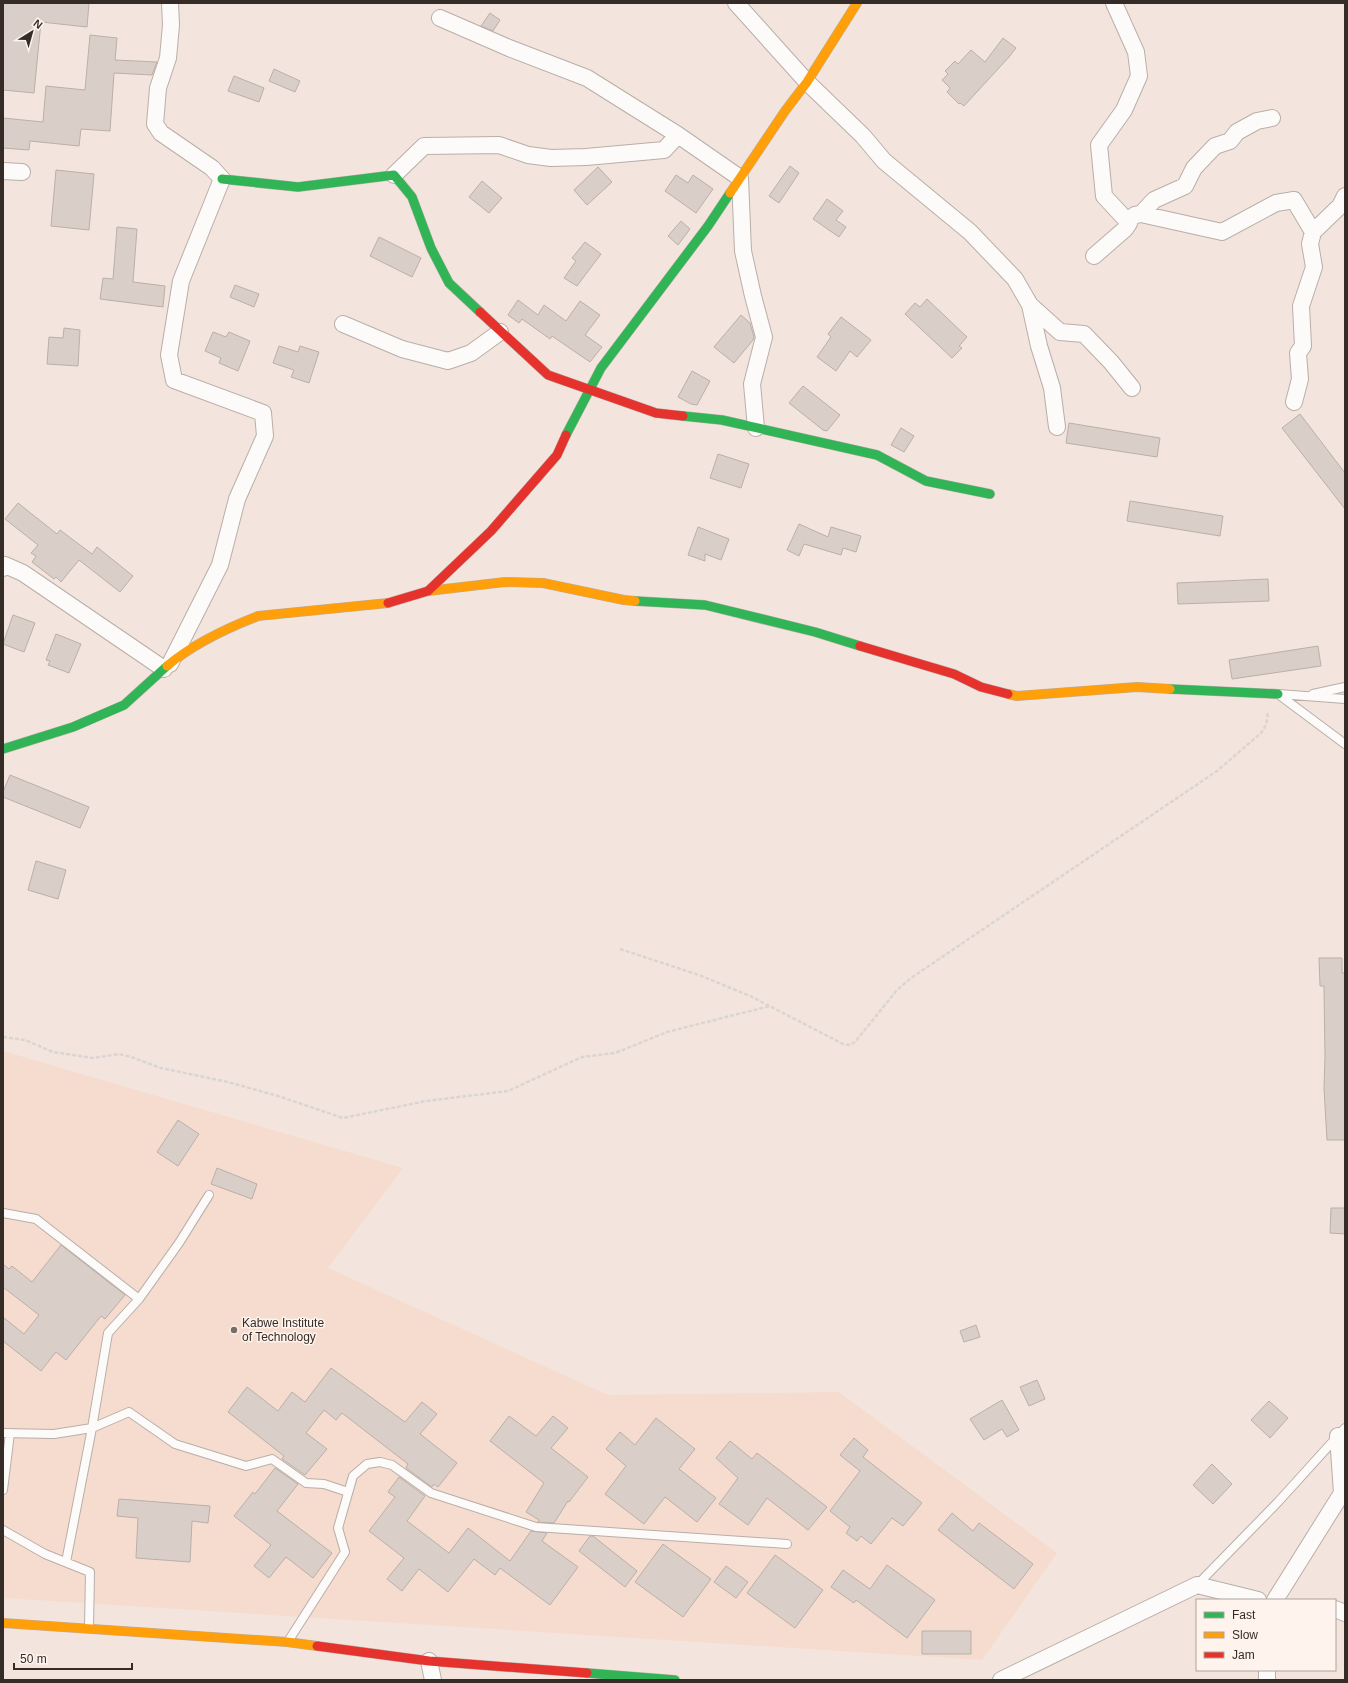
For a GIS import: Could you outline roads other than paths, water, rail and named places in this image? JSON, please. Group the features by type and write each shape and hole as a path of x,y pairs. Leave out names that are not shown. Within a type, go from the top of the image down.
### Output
{"street":[{"path":"170,3 171,26 168,58 158,88 155,124 161,133 212,168 222,179 298,187 394,175 424,146 499,145 528,155 551,158 586,157 664,150 678,135"},
{"path":"736,3 807,82 863,136 884,161 970,232 1015,279 1030,305 1039,346 1052,388 1057,427"},
{"path":"428,591 491,531 557,455 601,368 708,226 807,82 857,3"},
{"path":"1114,3 1136,52 1139,76 1124,110 1099,145 1104,196 1134,217 1222,232 1276,203 1294,200 1314,232"},
{"path":"440,18 509,48 587,78 678,135 740,178"},
{"path":"1094,256 1125,229 1134,217 1154,200 1185,186 1194,168 1215,146 1230,141 1237,132 1257,121 1272,118"},
{"path":"3,171 22,172"},
{"path":"394,175 412,197 431,248 449,283 548,375 656,413 722,420 877,455 926,480 990,494"},
{"path":"740,178 743,251 764,337 752,384 756,428"},
{"path":"167,667 220,565 237,499 264,436 263,413 174,380 169,355 181,281 222,179"},
{"path":"1294,402 1300,379 1298,353 1303,346 1302,306 1314,267 1310,244 1314,232 1340,206 1345,196"},
{"path":"1030,305 1060,332 1084,334 1111,362 1132,388"},
{"path":"343,324 402,349 448,361 470,353 500,332"},
{"path":"3,568 5,565 23,573 167,667"},
{"path":"3,749 73,726 124,705 167,667 204,641 239,623 258,616 391,603 428,591 505,582 543,583 624,600 705,605 815,632 954,674 982,687 1017,696 1137,687 1274,694"},
{"path":"1277,1599 1342,1493 1342,1432"},
{"path":"1001,1680 1198,1585 1254,1599"},
{"path":"3,1623 287,1642 429,1661 675,1680"},
{"path":"429,1661 433,1680"}],"lane":[{"path":"1304,696 1345,687"},
{"path":"1274,694 1345,699"},
{"path":"1274,694 1345,744"},
{"path":"66,1562 92,1428 108,1333 139,1299 179,1243 209,1195"},
{"path":"3,1213 36,1219 139,1299"},
{"path":"3,1490 6,1433 54,1434 92,1428 129,1412 175,1444 246,1466 272,1459 306,1483 324,1484 348,1492"},
{"path":"1198,1585 1342,1432"},
{"path":"287,1642 345,1552 338,1528 353,1476 367,1464 380,1462 392,1465 431,1493 536,1528 787,1544"},
{"path":"3,1530 44,1554 90,1572 89,1629"}],"place":[{"name":"Kabwe Institute of Technology","path":"234,1330"}]}
